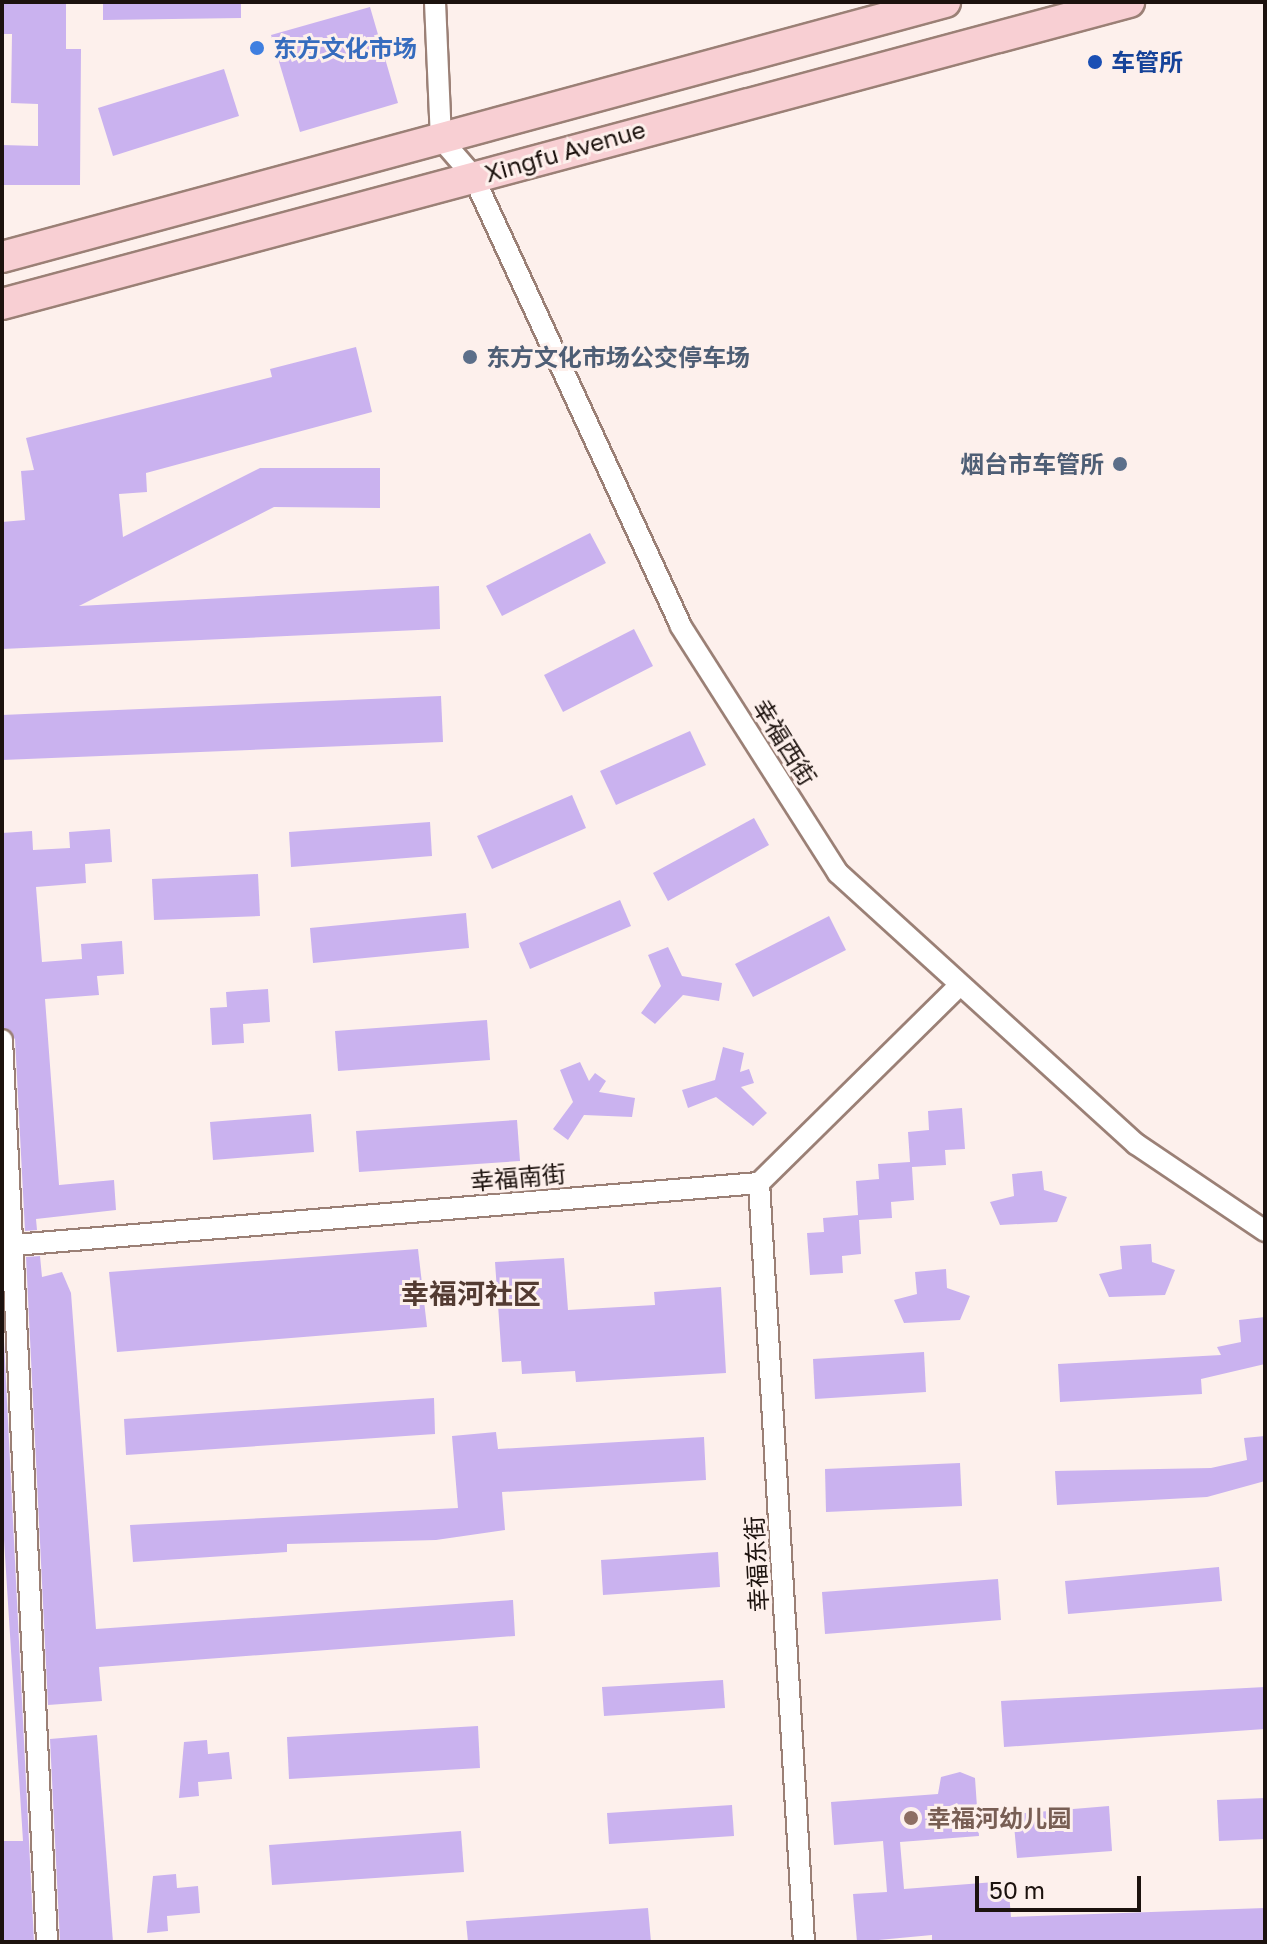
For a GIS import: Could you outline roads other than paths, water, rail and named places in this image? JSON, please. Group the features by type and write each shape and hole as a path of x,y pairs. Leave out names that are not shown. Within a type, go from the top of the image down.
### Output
{"main road":[{"name":"Xingfu Avenue","path":"2,257 945,2"},
{"name":"Xingfu Avenue","path":"2,304 1129,2"}],"street":[{"path":"435,2 441,139"},
{"name":"幸福西街","path":"441,139 473,176 680,625 838,873 958,987 1136,1144 1265,1231"},
{"path":"759,1183 958,987"},
{"path":"2,1040 47,1942"},
{"name":"幸福南街","path":"2,1246 759,1183"},
{"name":"幸福东街","path":"759,1183 804,1942"}],"place":[{"name":"东方文化市场","path":"257,48"},
{"name":"车管所","path":"1095,62"},
{"name":"东方文化市场公交停车场","path":"470,357"},
{"name":"烟台市车管所","path":"1120,464"},
{"name":"幸福河幼儿园","path":"911,1818"}],"district":[{"name":"幸福河社区","path":"471,1294"}]}
